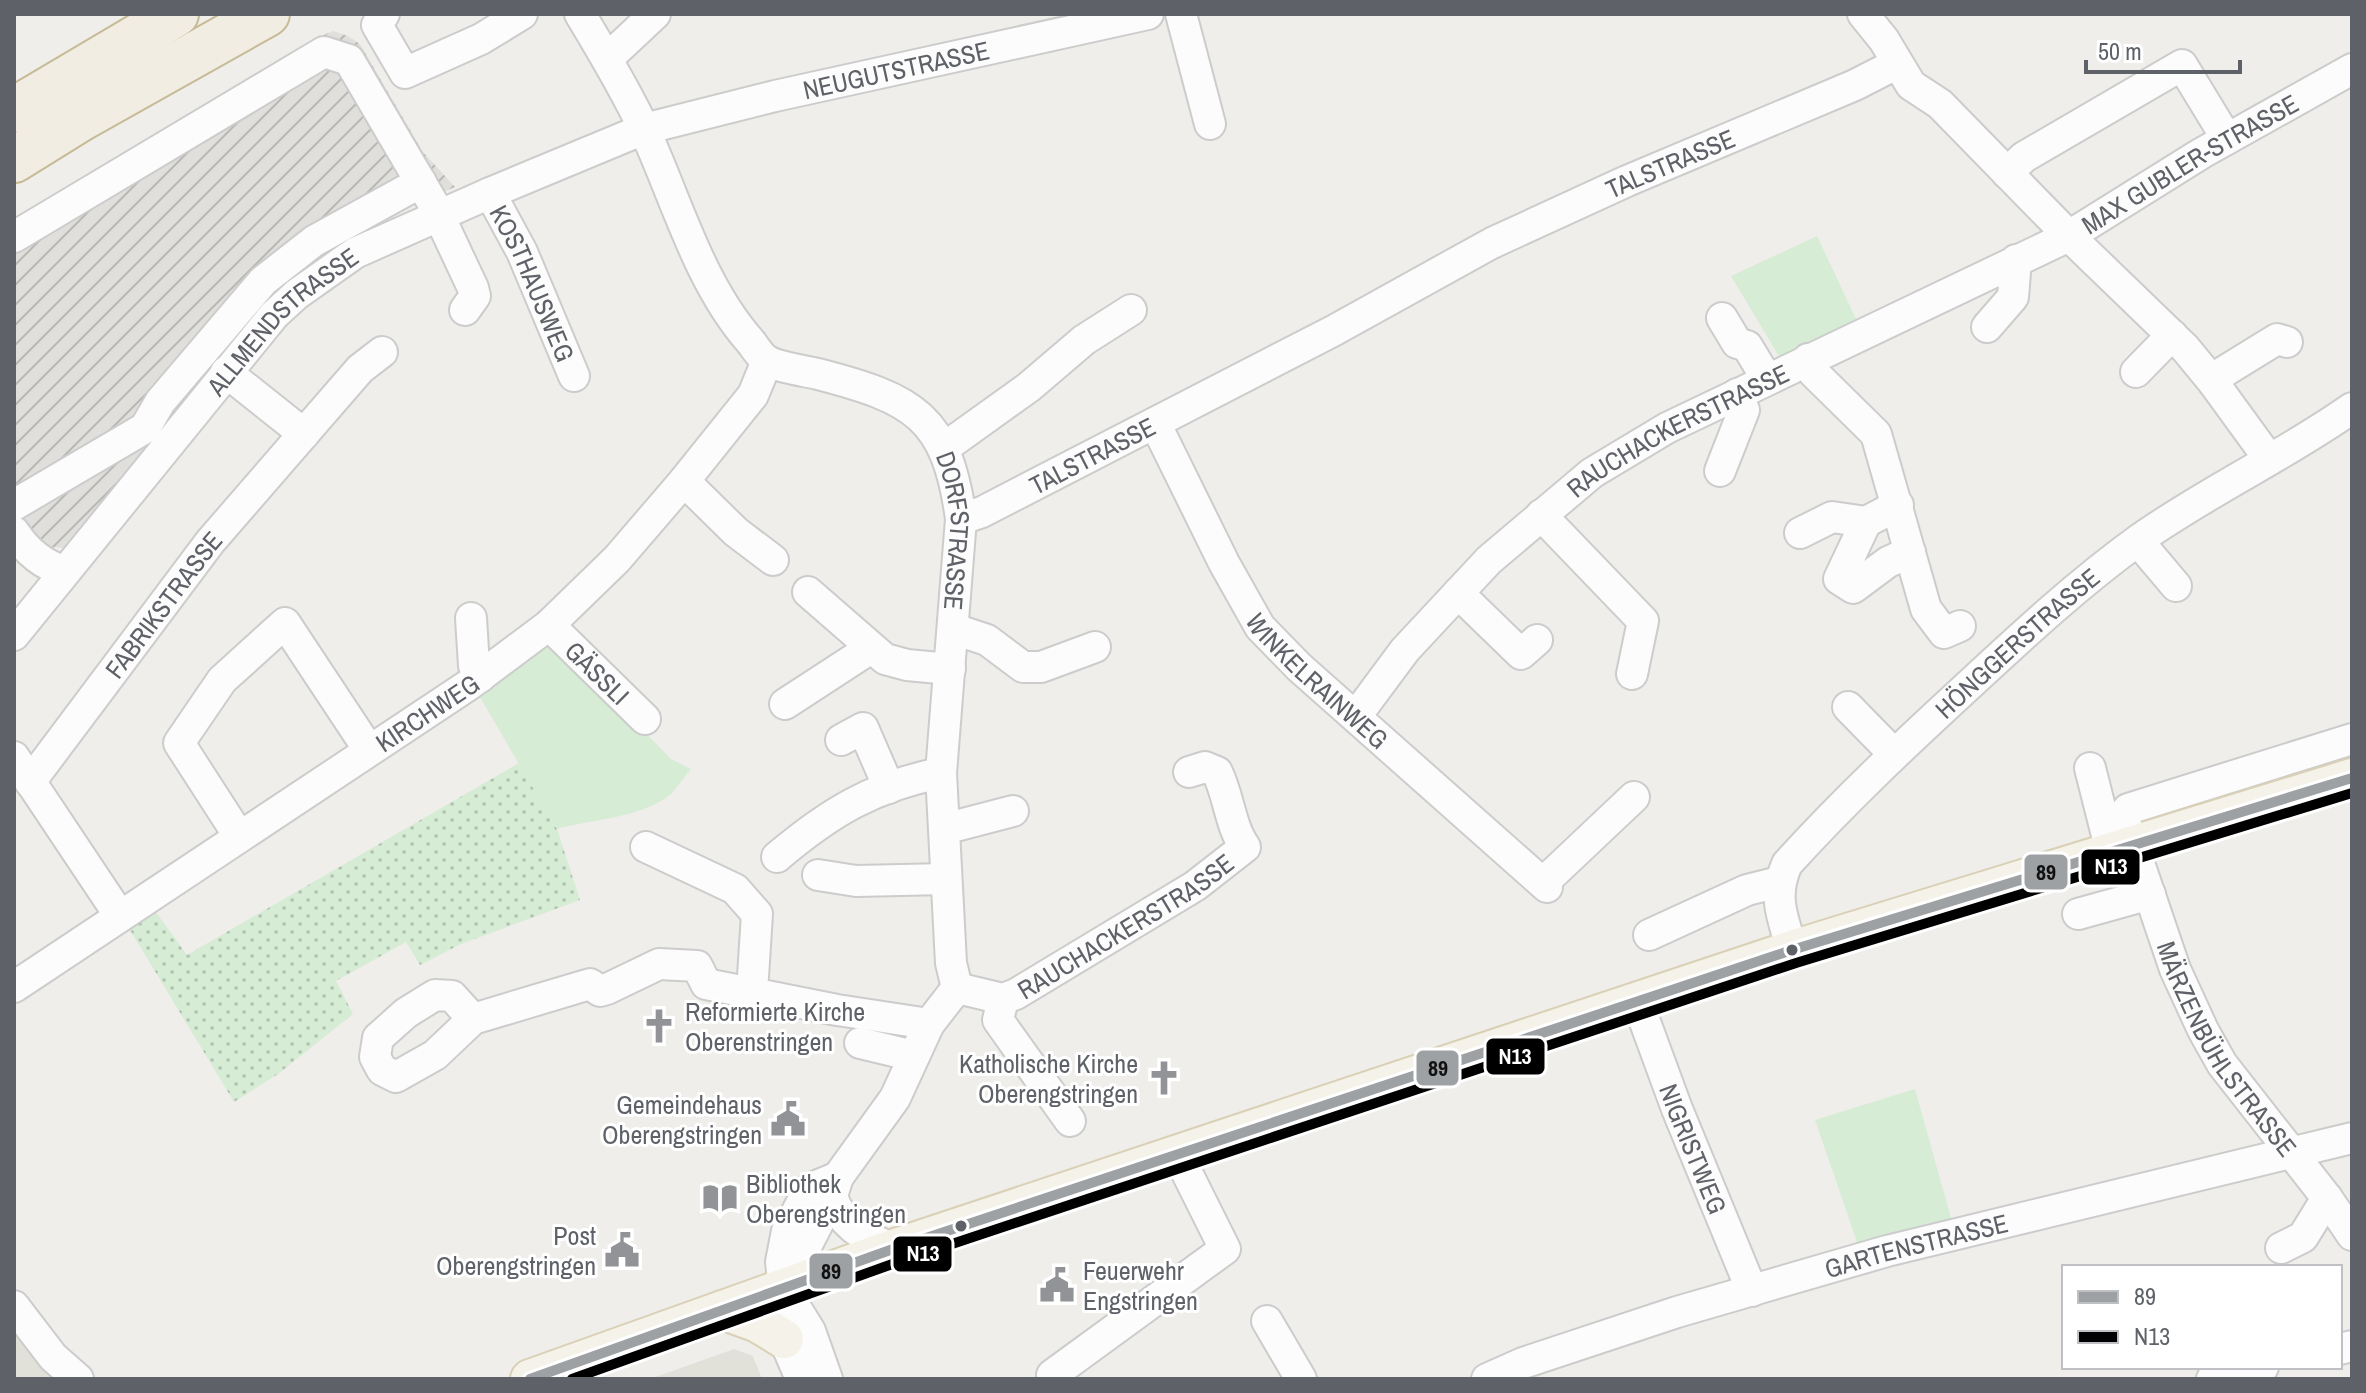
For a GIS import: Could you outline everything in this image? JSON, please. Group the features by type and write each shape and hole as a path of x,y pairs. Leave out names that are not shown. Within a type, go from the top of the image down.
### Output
{"highway":[{"path":"14,89 124,14"},
{"path":"14,110 176,14"},
{"path":"14,160 80,119 267,14"}],"main road":[{"path":"530,1379 893,1249 1792,950 2352,778"},
{"path":"722,1310 758,1323 784,1339"}],"street":[{"path":"384,14 377,25 405,73 488,23 522,14"},
{"path":"580,14 644,129 715,290 729,315 767,361"},
{"path":"607,59 655,14"},
{"name":"NEUGUTSTRASSE","path":"644,129 790,93 1148,14"},
{"path":"1181,14 1210,124"},
{"path":"1863,14 1884,40 1911,85 1940,104 2069,236 2172,335 2213,382 2269,459"},
{"path":"14,237 324,52 349,60 421,182 473,288 475,296 465,310"},
{"name":"TALSTRASSE","path":"961,519 982,512 1333,331 1492,243 1627,181 1855,85 1896,64"},
{"path":"2007,173 2024,157 2182,65 2227,139"},
{"name":"MAX GUBLER-STRASSE","path":"2069,236 2227,139 2352,69"},
{"name":"ALLMENDSTRASSE","path":"14,635 226,372 274,315 297,294 355,253 644,129"},
{"path":"14,505 145,428 160,402 263,281 314,241 421,182"},
{"name":"KOSTHAUSWEG","path":"490,193 522,252 574,376"},
{"name":"RAUCHACKERSTRASSE","path":"1356,716 1405,650 1489,560 1592,473 1667,428 2069,236"},
{"path":"1987,327 2013,297 2016,260"},
{"path":"944,448 1029,387 1084,340 1131,310"},
{"path":"1722,318 1737,343 1747,346 1767,379"},
{"path":"2136,372 2172,335"},
{"path":"2213,382 2225,371 2277,339 2287,342"},
{"name":"FABRIKSTRASSE","path":"30,782 193,563 360,369 382,352"},
{"path":"1808,359 1814,373 1876,434 1926,609 1944,633 1960,626"},
{"name":"DORFSTRASSE","path":"767,361 857,384 899,401 917,414 944,448 956,482 961,519 941,773 951,963 957,988"},
{"name":"KIRCHWEG","path":"14,987 480,677 549,625 617,559 684,481 753,395 767,361"},
{"path":"226,372 304,434"},
{"path":"1720,471 1744,410 1737,394"},
{"name":"HÖNGGERSTRASSE","path":"1779,882 1787,864 1894,754 2053,608 2138,541 2229,481 2349,414"},
{"name":"WINKELRAINWEG","path":"1155,423 1224,563 1260,627 1299,667 1545,885 1634,797"},
{"path":"684,481 736,532 773,560"},
{"path":"1800,533 1832,517 1866,522 1898,505"},
{"path":"1541,515 1643,621 1632,674"},
{"path":"1866,522 1839,579 1853,588 1888,562 1910,552"},
{"path":"14,532 24,546 51,567 64,571"},
{"path":"2138,541 2176,586"},
{"path":"808,592 885,659 907,665 950,669"},
{"path":"1458,593 1521,654 1537,640"},
{"path":"471,618 474,666 480,677"},
{"path":"239,836 179,743 222,680 285,623 369,750"},
{"name":"GÄSSLI","path":"549,625 645,719"},
{"path":"954,629 987,640 1023,667 1041,667 1095,647"},
{"path":"785,704 871,648"},
{"path":"1848,707 1894,754"},
{"path":"841,740 863,728 889,788"},
{"path":"2122,848 2123,816 2128,809 2352,739"},
{"path":"14,757 120,916"},
{"name":"RAUCHACKERSTRASSE","path":"957,988 1003,999 1016,994 1195,886 1245,847 1238,837 1231,807 1217,772 1205,767 1189,772"},
{"path":"2090,768 2122,848"},
{"path":"777,857 809,830 849,804 910,779 941,773"},
{"path":"944,829 1013,811"},
{"path":"646,847 735,889 749,903 757,914 752,992"},
{"name":"MÄRZENBÜHLSTRASSE","path":"2122,848 2150,894 2180,981 2222,1064 2327,1198 2352,1235"},
{"path":"818,875 856,881 946,879"},
{"path":"1649,935 1747,890 1779,882 1778,895 1792,950"},
{"path":"2078,914 2150,894"},
{"path":"473,1019 590,984 600,991 607,989 659,964 697,966 706,984 837,1010 929,1024"},
{"path":"801,1379 784,1339 784,1289 835,1186 895,1098 929,1024 957,988"},
{"path":"1003,999 998,1020 1070,1121"},
{"name":"NIGRISTWEG","path":"1638,1003 1752,1291"},
{"path":"860,1043 914,1056"},
{"name":"GARTENSTRASSE","path":"1487,1379 1523,1363 1663,1316 1887,1251 2352,1138"},
{"path":"1052,1375 1225,1249 1181,1155"},
{"path":"835,1186 837,1211 848,1225 893,1249"},
{"path":"2281,1248 2303,1237 2327,1198"},
{"path":"784,1289 810,1331 827,1379"},
{"path":"14,1306 53,1357 78,1379"},
{"path":"1267,1321 1301,1379"},
{"path":"2212,1379 2254,1369"}],"shaded area":[{"path":"333,31 360,44 423,152 455,187 359,228 319,253 271,290 63,548 14,545 14,226"},
{"path":"14,1324 68,1379 14,1379"},
{"path":"734,1349 753,1356 762,1379 650,1379"}],"green space":[{"path":"1817,236 1857,321 1780,358 1731,276"},
{"path":"543,640 560,645 671,759 691,769 669,795 653,805 627,814 557,829 474,687"},
{"path":"519,763 557,829 580,900 461,944 420,965 406,942 336,981 353,1014 278,1074 234,1102 127,925 153,908 187,955"},
{"path":"1915,1089 1951,1218 1858,1245 1815,1120"}],"transit line":[{"name":"89","path":"530,1379 893,1249 1792,950 2352,778"},
{"name":"N13","path":"572,1379 898,1262 1796,963 2352,793"}],"place":[{"name":"Reformierte Kirche Oberenstringen","path":"659,1026"},
{"name":"Katholische Kirche Oberengstringen","path":"1164,1078"},
{"name":"Gemeindehaus Oberengstringen","path":"788,1119"},
{"name":"Bibliothek Oberengstringen","path":"720,1198"},
{"name":"Post Oberengstringen","path":"622,1250"},
{"name":"Feuerwehr Engstringen","path":"1057,1285"}]}
